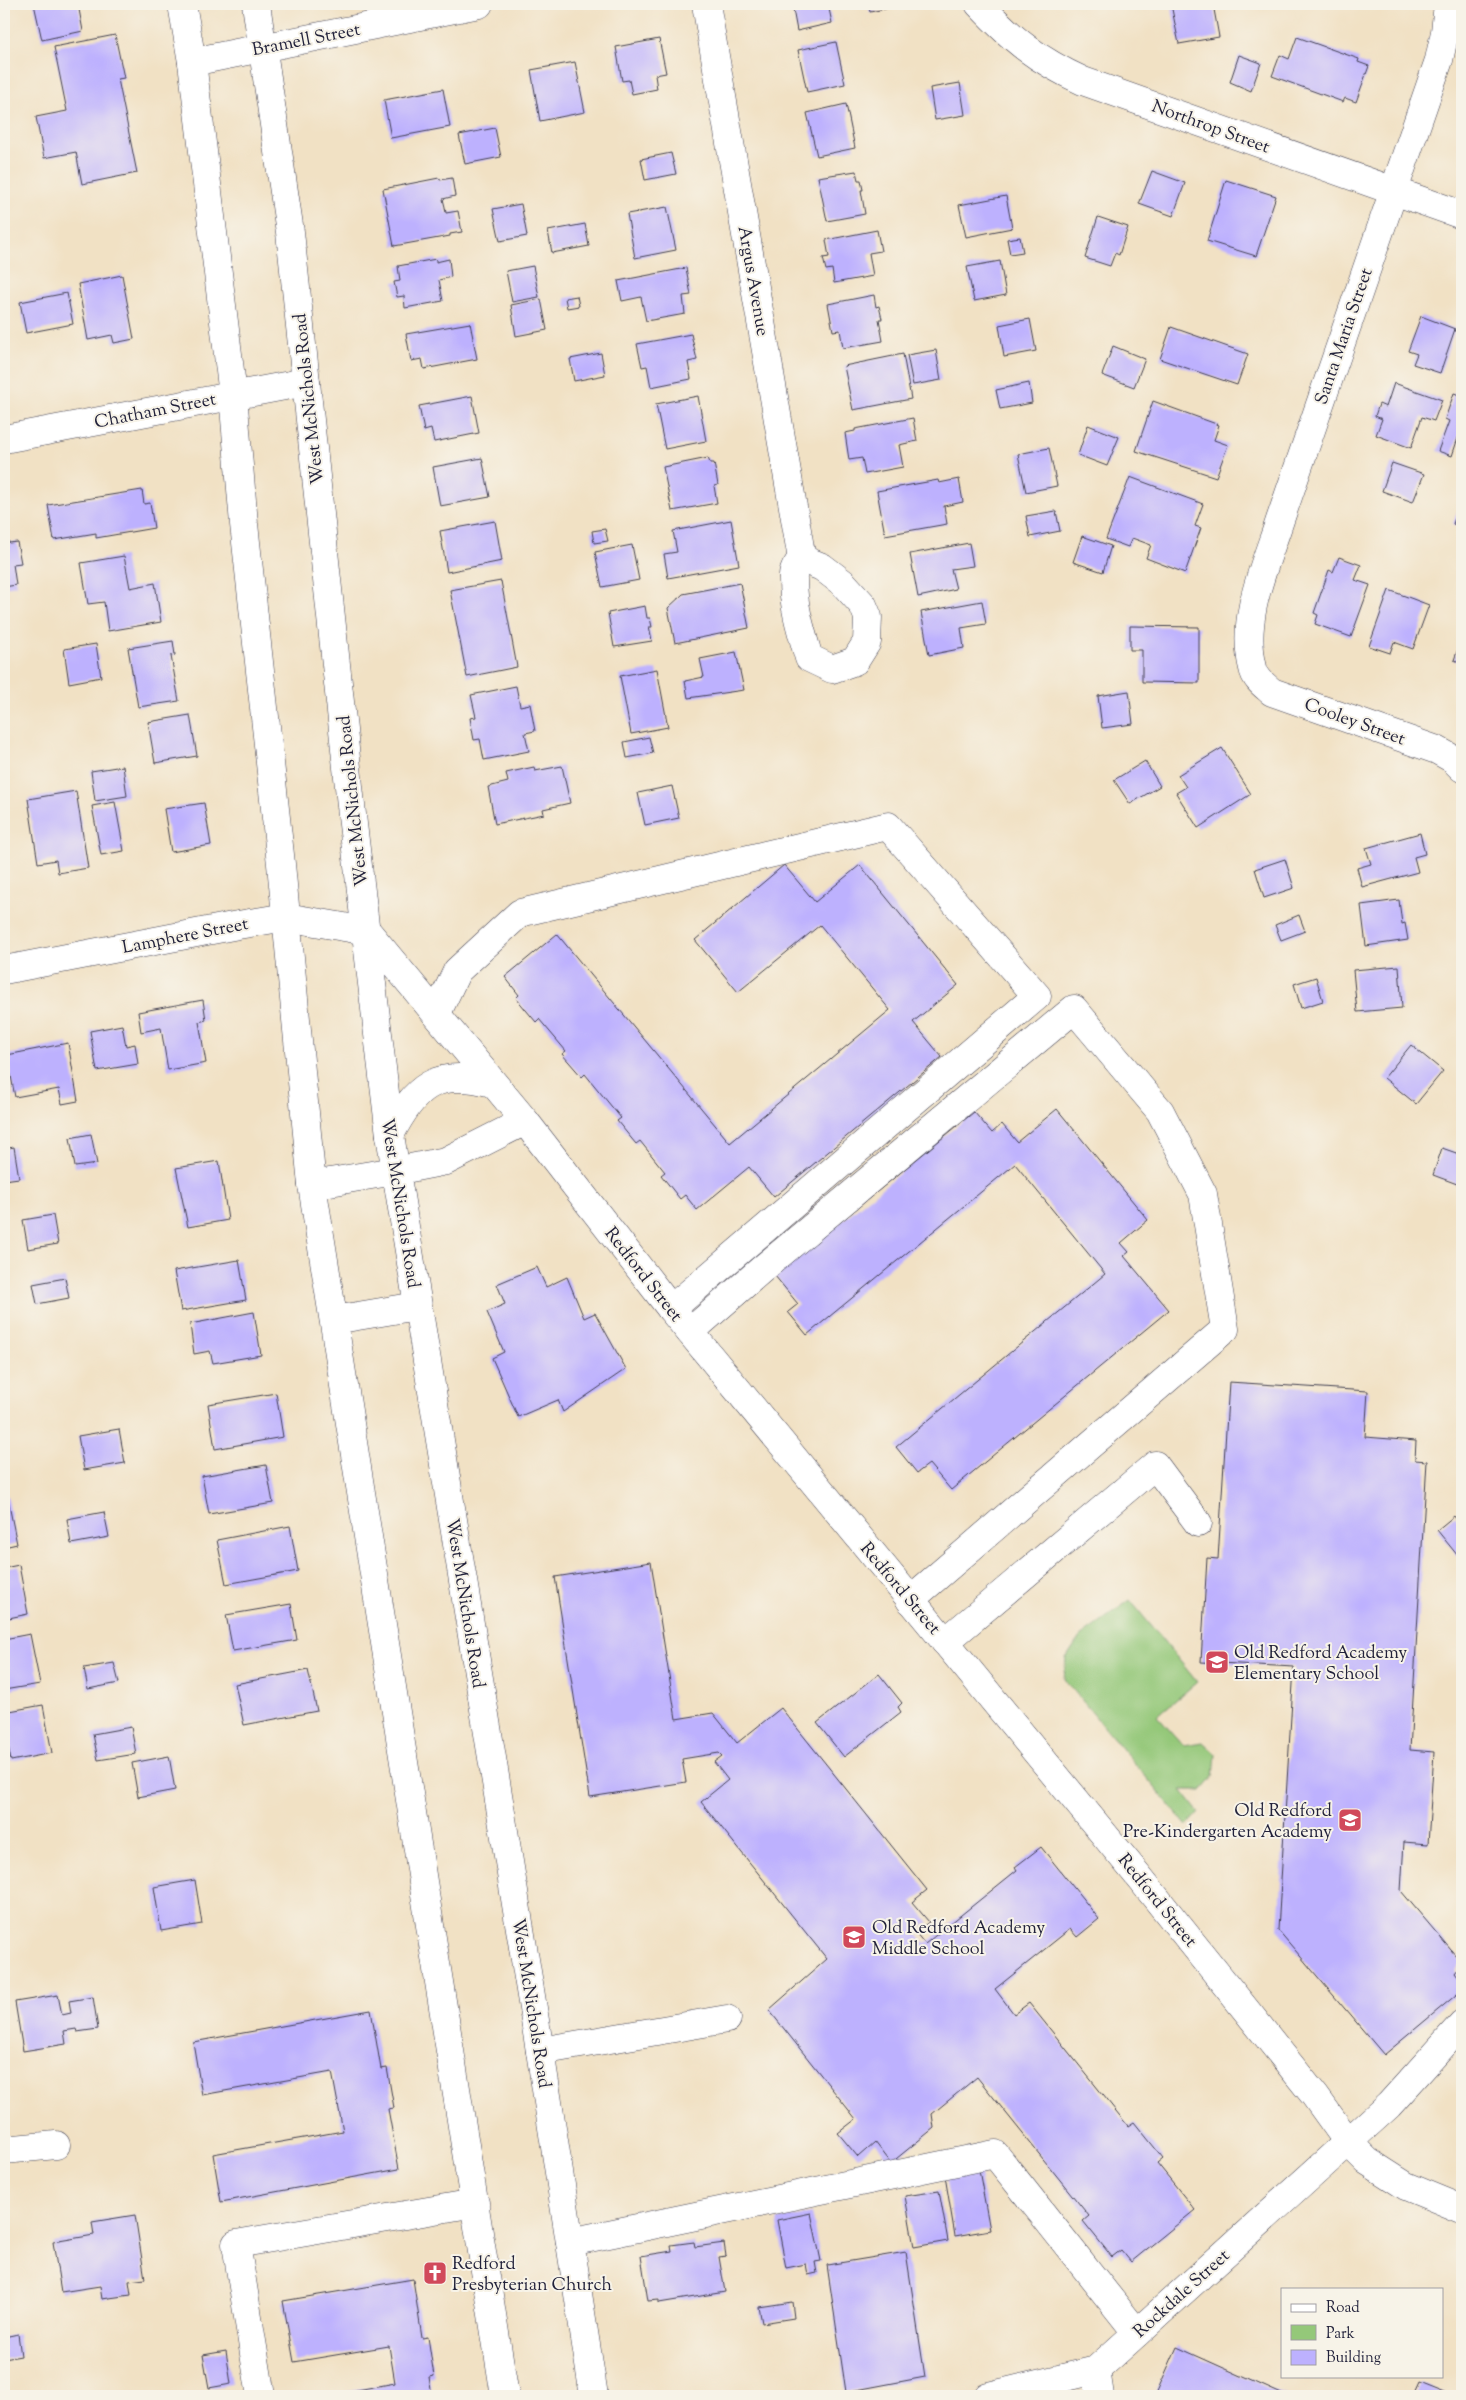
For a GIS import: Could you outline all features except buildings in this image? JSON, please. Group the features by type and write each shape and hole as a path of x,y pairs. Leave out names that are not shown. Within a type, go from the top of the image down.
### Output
{"street":[{"path":"182,4 192,62 233,395 244,524 286,917 312,1185 505,2396"},
{"name":"West McNichols Road","path":"256,4 290,232 390,1135 570,2242 587,2393"},
{"name":"Bramell Street","path":"192,62 479,4"},
{"name":"Argus Avenue","path":"706,4 802,559"},
{"name":"Northrop Street","path":"979,4 1006,34 1030,53 1062,72 1462,215"},
{"name":"Santa Maria Street","path":"1253,670 1250,623 1256,592 1439,60 1448,4"},
{"name":"Chatham Street","path":"4,439 306,382"},
{"name":"Cooley Street","path":"1253,670 1260,682 1272,692 1437,750 1454,759 1462,768"},
{"path":"437,1013 457,972 520,913 888,826 1037,996 671,1309"},
{"name":"Lamphere Street","path":"4,970 238,924 286,917 367,931"},
{"name":"Redford Street","path":"367,931 525,1121 671,1309 1165,1909 1315,2096 1348,2142 1367,2161 1406,2186 1462,2209"},
{"path":"690,1332 761,1270 1074,1009 1160,1111 1203,1194 1224,1329 910,1600"},
{"path":"390,1135 401,1113 421,1088 438,1081 454,1078 472,1078 492,1083"},
{"path":"312,1185 446,1161 525,1121"},
{"path":"334,1320 417,1306"},
{"path":"945,1642 1156,1465 1198,1523"},
{"path":"540,2051 727,2019"},
{"name":"Rockdale Street","path":"988,2396 1098,2383 1137,2333 1393,2101 1462,2024"},
{"path":"4,2150 56,2145"},
{"path":"570,2242 994,2154 1137,2333"},
{"path":"261,2396 236,2244 474,2203"}],"green space":[{"path":"1130,1600 1197,1682 1157,1716 1183,1745 1203,1742 1216,1754 1214,1776 1202,1790 1181,1790 1199,1813 1187,1826 1064,1679 1066,1658 1080,1637"}],"place":[{"name":"Old Redford Academy Elementary School","path":"1217,1662"},
{"name":"Old Redford Pre-Kindergarten Academy","path":"1350,1820"},
{"name":"Old Redford Academy Middle School","path":"854,1937"},
{"name":"Redford Presbyterian Church","path":"435,2273"}]}
